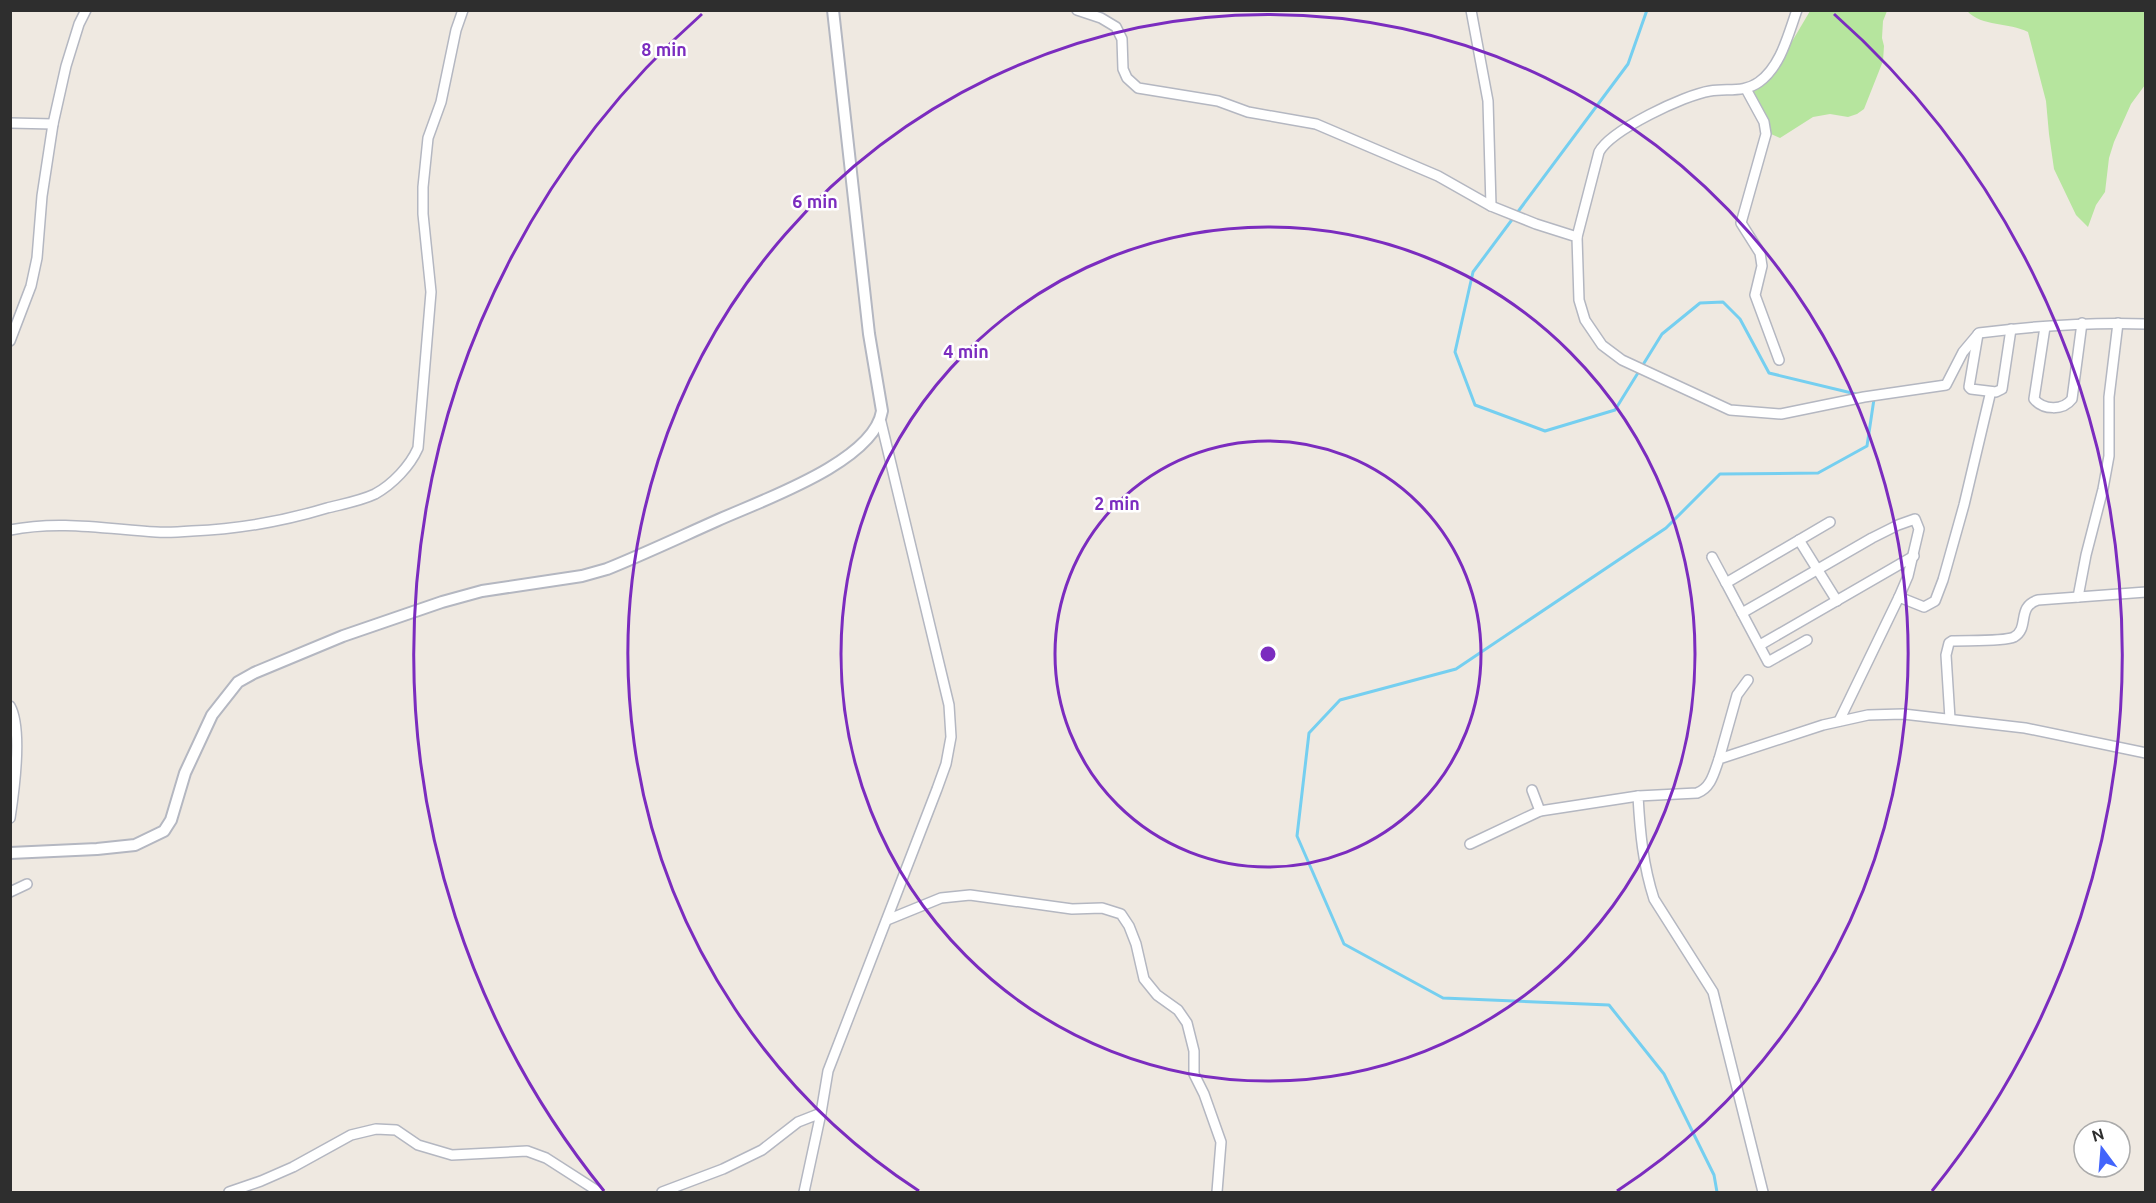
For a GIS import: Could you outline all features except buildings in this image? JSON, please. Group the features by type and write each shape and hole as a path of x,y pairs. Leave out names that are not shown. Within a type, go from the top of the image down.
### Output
{"street":[{"path":"10,341 32,286 53,124 66,66 79,24 86,10"},
{"path":"10,530 33,525 66,524 158,533 231,529 307,516 376,493 394,480 414,458 418,448 431,292 423,214 428,138 441,102 456,30 463,10"},
{"path":"10,853 135,845 164,831 171,820 185,773 212,715 238,682 254,672 343,636 442,602 482,591 582,576 644,555 718,520 779,495 824,471 860,447 874,434 882,411 869,334 833,10"},
{"path":"1077,10 1101,18 1116,27 1122,39 1123,69 1127,78 1138,88 1218,100 1248,112 1316,124 1438,176 1491,206 1576,237"},
{"path":"1471,10 1488,101 1491,206"},
{"path":"1797,10 1782,52 1772,69 1760,81 1746,89 1711,90 1685,98 1625,129 1603,145 1599,152 1576,237 1579,300 1585,320 1602,345 1622,360 1730,410 1781,414 1864,397 1946,385 1963,352 1979,333 2082,323 2145,324"},
{"path":"1746,89 1764,122 1766,134 1741,223 1760,253 1762,266 1755,295 1779,360"},
{"path":"10,123 53,124"},
{"path":"2045,327 2034,399 2039,404 2055,408 2065,405 2072,399 2082,323"},
{"path":"2078,597 2109,456 2109,397 2118,323"},
{"path":"1979,333 1968,384 1971,389 1996,392 2002,389 2011,329"},
{"path":"1899,597 1924,606 1935,601 1967,495 1990,395"},
{"path":"804,1192 828,1071 937,789 946,764 951,737 949,705 880,422"},
{"path":"1742,613 1872,538 1915,519 1919,529 1908,576 1839,721"},
{"path":"1726,583 1830,522"},
{"path":"1799,540 1837,601"},
{"path":"1760,645 1914,556"},
{"path":"1713,557 1768,662 1807,640"},
{"path":"1950,719 1947,655 1949,642 1952,640 2012,638 2020,631 2024,611 2031,603 2038,600 2145,592"},
{"path":"1470,844 1540,811 1638,796 1697,793 1703,790 1709,784 1719,759 1737,695 1748,680"},
{"path":"10,706 16,719 15,783 10,818"},
{"path":"1719,759 1839,721 1868,715 1892,714 2025,728 2145,753"},
{"path":"1532,790 1540,811"},
{"path":"1638,796 1641,844 1654,899 1713,992 1762,1192"},
{"path":"10,892 27,884"},
{"path":"887,920 941,898 970,896 1072,909 1102,908 1121,914 1136,944 1144,979 1157,995 1178,1010 1187,1023 1194,1050 1194,1074 1204,1094 1221,1142 1217,1192"},
{"path":"662,1192 723,1169 762,1150 798,1122 820,1113"},
{"path":"230,1192 293,1167 351,1135 376,1129 396,1130 418,1145 452,1155 527,1151 546,1158 599,1192"}],"green space":[{"path":"1810,11 1887,11 1883,21 1883,61 1864,109 1848,117 1830,114 1813,117 1780,138 1771,134 1753,91 1771,77"},
{"path":"1967,11 2145,11 2145,85 2131,104 2114,142 2109,158 2105,192 2096,205 2088,227 2076,215 2054,169 2046,101 2028,32 1980,20"}],"waterway":[{"path":"1647,10 1628,64 1473,272 1455,352 1475,405 1545,431 1615,410 1662,334 1700,303 1723,302 1740,319 1769,373 1860,395"},
{"path":"1717,1192 1714,1175 1664,1074 1609,1005 1443,998 1344,944 1297,836 1309,733 1340,700 1456,669 1666,528 1720,474 1818,473 1867,446 1874,399"}]}
